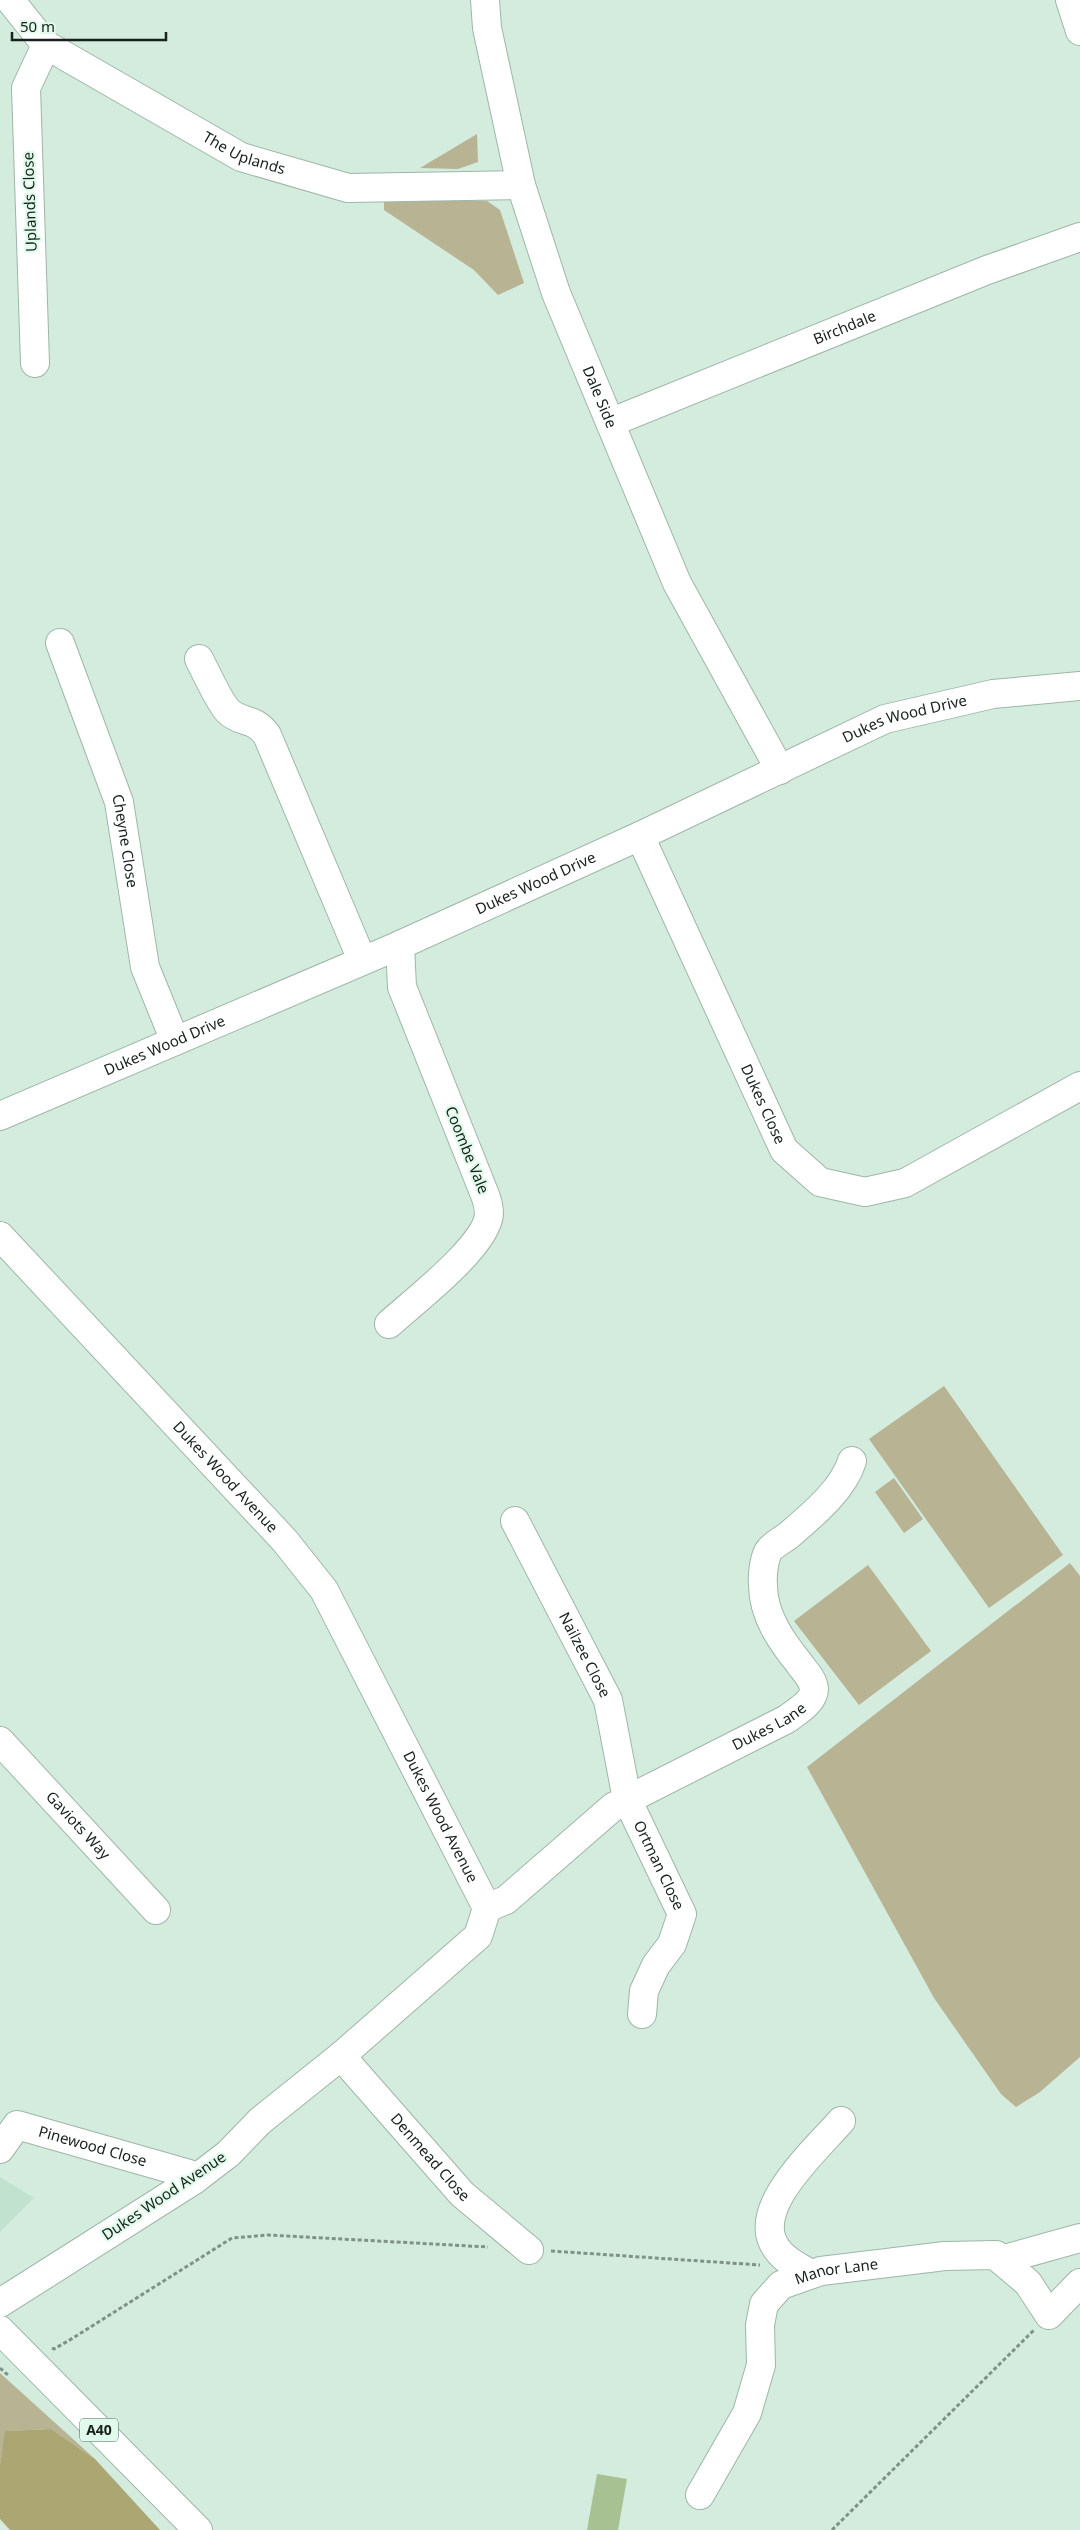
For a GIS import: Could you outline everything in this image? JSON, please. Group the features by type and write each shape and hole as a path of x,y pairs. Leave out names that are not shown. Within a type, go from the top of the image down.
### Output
{"street":[{"name":"The Uplands","path":"10,0 46,45 241,157 348,188 521,185"},
{"name":"Dale Side","path":"485,0 487,28 521,185 556,293 612,422 677,583 780,770"},
{"path":"1070,0 1080,31"},
{"name":"Uplands Close","path":"34,363 26,88 46,45"},
{"name":"Birchdale","path":"612,422 987,270 1080,237"},
{"name":"Cheyne Close","path":"60,643 119,802 146,967 175,1041"},
{"path":"199,659 228,711 239,718 258,724 267,735 362,960"},
{"name":"Dukes Wood Drive","path":"0,1116 400,945 640,836 885,719 993,694 1080,686"},
{"name":"Dukes Close","path":"640,836 784,1150 820,1182 865,1192 905,1183 1080,1086"},
{"name":"Coombe Vale","path":"389,1324 465,1255 480,1235 489,1214 486,1195 402,987 400,945"},
{"name":"Dukes Wood Avenue","path":"0,1236 285,1541 324,1590 487,1908 478,1936 341,2056 260,2121 228,2154 194,2180 0,2303"},
{"name":"Dukes Lane","path":"487,1908 506,1900 613,1807 787,1719 811,1699 814,1689 811,1679 786,1646 769,1617 762,1584 769,1551 811,1514 838,1486 848,1474 852,1461"},
{"name":"Nailzee Close","path":"515,1521 608,1700 627,1799"},
{"name":"Gaviots Way","path":"0,1741 156,1910"},
{"name":"Ortman Close","path":"627,1799 682,1914 672,1944 656,1964 644,1991 642,2014"},
{"name":"Denmead Close","path":"341,2056 462,2194 528,2250"},
{"path":"811,2274 784,2258 776,2248 771,2236 769,2220 773,2205 793,2177 841,2121"},
{"name":"Pinewood Close","path":"0,2149 9,2122 189,2174 194,2180"},
{"name":"Manor Lane","path":"1001,2260 1080,2238"},
{"name":"Manor Lane","path":"700,2495 747,2413 760,2365 760,2325 764,2304 781,2285 821,2271 945,2256 996,2255 1028,2283 1049,2315"},
{"path":"1049,2315 1080,2283"},
{"name":"A40","path":"0,2330 198,2530"}],"path":[{"path":"54,2349 232,2238 268,2235 490,2247"},
{"path":"528,2250 765,2265"},
{"path":"832,2530 1049,2315"}],"shaded area":[{"path":"477,134 478,162 458,169 420,168"},
{"path":"384,201 487,201 500,210 524,283 498,295 474,270 384,210"},
{"path":"944,1386 1063,1555 989,1608 869,1439"},
{"path":"894,1478 923,1519 904,1533 875,1492"},
{"path":"1070,1563 1080,1576 1080,2057 1040,2092 1016,2107 1001,2094 934,1998 807,1767"},
{"path":"868,1565 931,1651 859,1705 794,1621"},
{"path":"0,2177 34,2198 0,2232"},
{"path":"0,2373 95,2459 51,2429 6,2431 0,2465"},
{"path":"51,2429 95,2459 160,2530 10,2530 0,2519 0,2465 5,2431"}],"building":[{"path":"597,2474 627,2479 618,2530 587,2530"}]}
